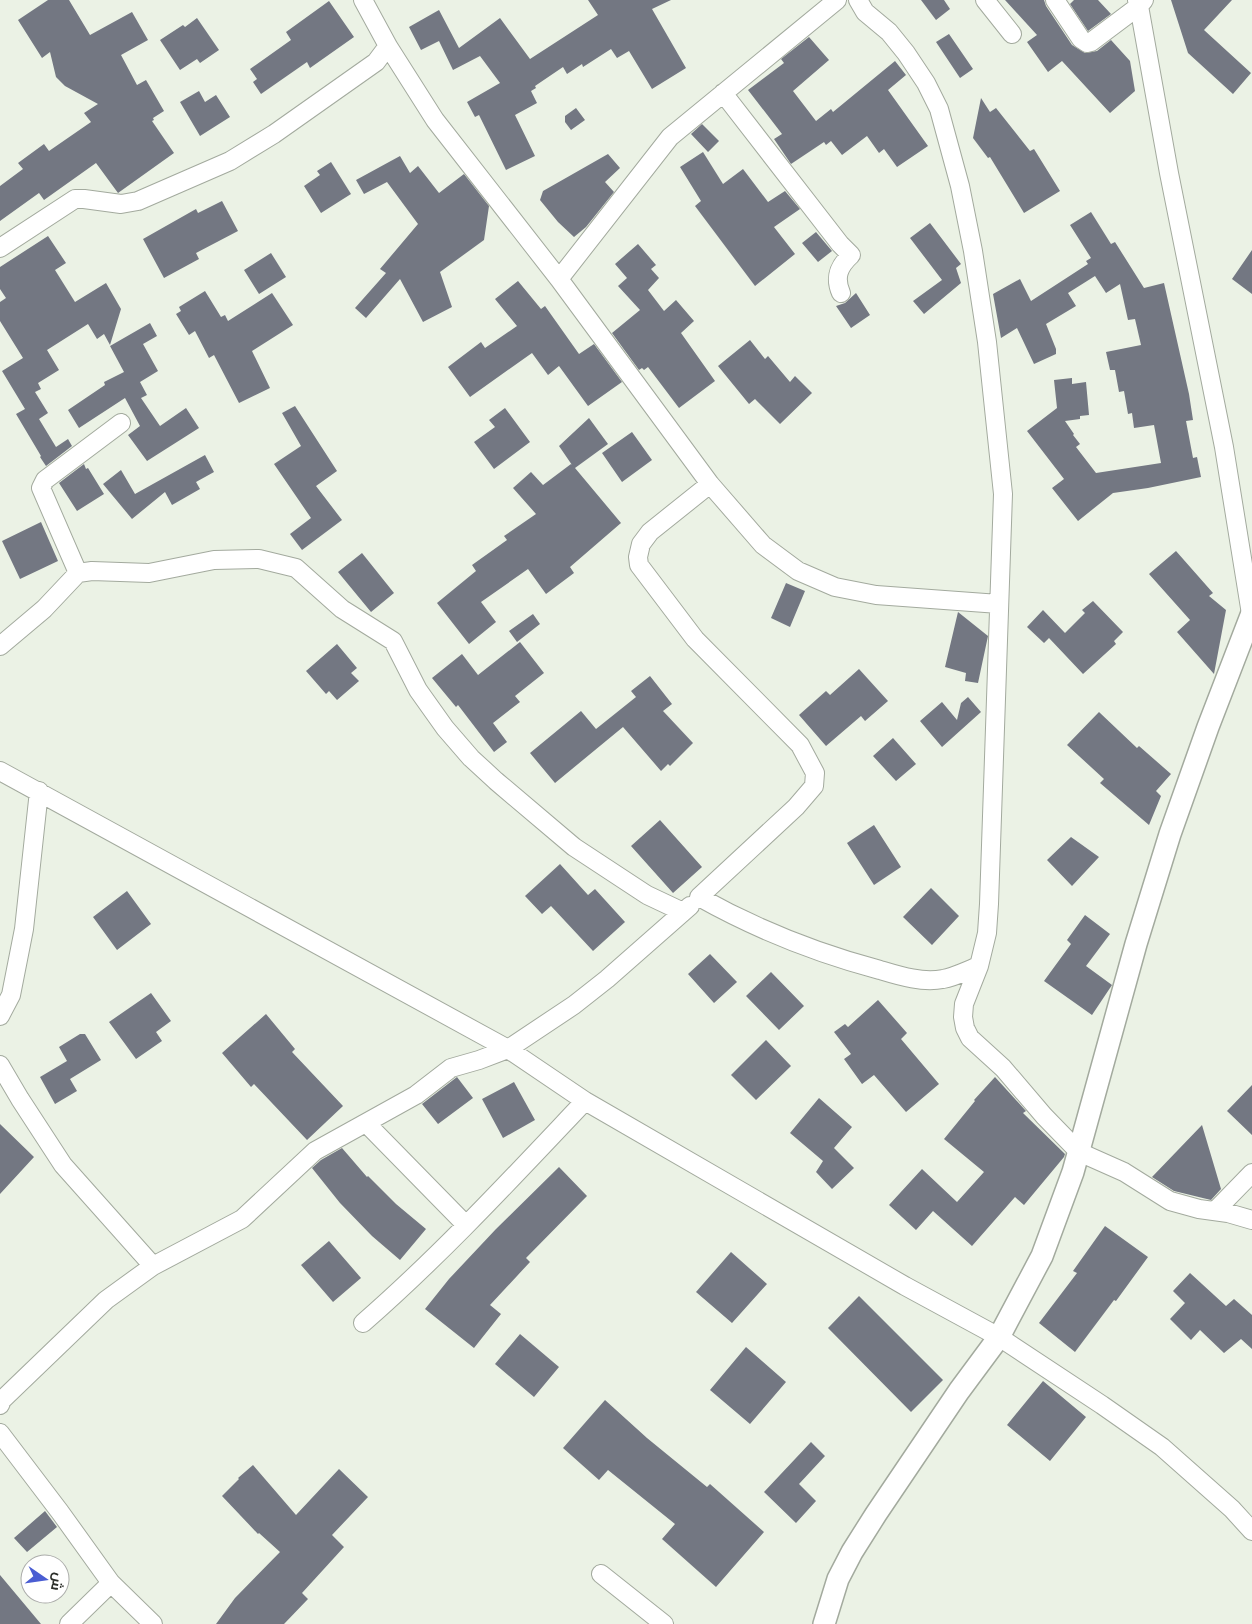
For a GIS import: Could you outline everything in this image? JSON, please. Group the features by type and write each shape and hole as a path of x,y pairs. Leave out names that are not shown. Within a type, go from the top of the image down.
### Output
{"street":[{"path":"363,0 388,46 435,120 559,279 710,484 763,545 798,571 835,587 876,595 999,604"},
{"path":"559,279 670,137 837,0"},
{"path":"858,0 865,12 889,32 906,53 926,83 939,109 960,186 973,251 987,342 1003,494 987,933 979,966 964,1004 963,1017 965,1028 970,1038 1003,1068 1044,1116 1079,1152 1124,1172 1170,1202 1228,1213 1252,1220"},
{"path":"985,0 1012,34"},
{"path":"824,1624 838,1578 852,1552 959,1391 999,1337 1042,1256 1073,1172 1136,944 1170,834 1208,727 1252,613 1224,448 1168,164 1140,2 1091,42 1087,43 1082,39 1055,0"},
{"path":"0,248 75,200 84,198 121,204 138,201 194,175 230,161 274,134 376,62 388,46"},
{"path":"723,92 840,244 851,255 842,264 838,277 837,284 841,293"},
{"path":"78,573 41,488 45,480 121,423"},
{"path":"0,1405 2,1400 106,1300 153,1266 242,1219 315,1151 416,1095 451,1068 508,1049 581,1000 683,912 796,807 814,786 815,773 800,746 695,639 639,565 638,556 641,544 650,532 710,484"},
{"path":"0,646 44,609 78,573 92,571 149,573 214,560 259,559 296,568 342,610 393,641 418,690 444,728 496,780 574,847 647,895 683,912"},
{"path":"0,771 508,1049 585,1101 905,1286 999,1337 1162,1446 1232,1509 1252,1531"},
{"path":"0,1016 11,995 24,929 39,791"},
{"path":"699,897 761,929 796,943 858,965 906,977 925,980 944,979 979,966"},
{"path":"0,1065 63,1165 153,1266"},
{"path":"364,1323 466,1226 585,1101"},
{"path":"366,1123 466,1226"},
{"path":"1215,1211 1252,1173"},
{"path":"0,1433 111,1583 153,1624"},
{"path":"601,1574 664,1624"},
{"path":"69,1624 111,1583"}],"building":[{"path":"48,0 69,0 90,35 132,12 148,40 121,55 137,85 146,80 164,111 153,118 154,120 152,121 174,153 118,193 96,163 44,200 39,193 0,221 0,186 23,169 18,163 44,144 49,151 91,122 84,113 98,104 65,86 56,77 50,52 42,58 18,20"},
{"path":"588,0 671,0 652,9 686,68 652,89 629,51 617,58 611,49 583,67 582,64 567,74 563,67 535,86 536,88 531,91 537,103 515,115 535,156 506,170 479,115 475,117 467,102 500,83 480,56 453,70 439,41 421,50 409,27 439,10 459,48 500,18 530,59 598,15"},
{"path":"921,0 944,0 950,9 936,20"},
{"path":"1005,0 1044,0 1072,45 1085,53 1097,51 1111,40 1130,61 1135,91 1110,113 1062,61 1048,72 1027,42 1037,35"},
{"path":"1074,0 1098,0 1111,14 1088,31 1070,4"},
{"path":"1171,0 1232,0 1204,30 1251,73 1233,94 1188,53"},
{"path":"329,1 354,37 310,68 307,62 261,94 253,82 257,79 250,69 291,40 286,32"},
{"path":"197,18 219,50 200,63 197,59 180,70 160,40 183,25 185,27"},
{"path":"949,34 973,69 960,78 936,42"},
{"path":"809,37 829,60 793,91 816,121 831,109 833,112 895,61 906,75 888,90 928,146 897,167 884,149 879,153 867,136 842,155 831,141 826,145 824,142 791,164 774,139 782,134 748,90 784,63 781,59"},
{"path":"199,91 205,102 216,95 230,117 200,136 180,102"},
{"path":"981,98 990,112 996,108 1030,151 1034,149 1060,191 1024,213 990,157 988,158 973,138"},
{"path":"576,108 585,120 571,130 565,122 565,116"},
{"path":"702,124 719,141 708,152 691,134"},
{"path":"703,152 723,184 743,169 768,202 785,191 800,209 774,227 795,254 755,286 695,206 701,201 680,167"},
{"path":"608,154 620,168 605,182 614,192 586,227 574,237 558,222 540,200 543,191"},
{"path":"400,156 410,173 418,166 439,193 464,174 489,206 484,240 440,272 452,307 423,322 400,279 366,318 355,308 386,273 380,269 418,224 387,182 364,194 356,180"},
{"path":"331,162 351,194 321,213 304,186 320,175 317,171"},
{"path":"222,201 238,231 196,253 199,259 164,278 143,239 196,209 198,213"},
{"path":"1091,212 1111,244 1115,242 1144,288 1164,283 1189,394 1193,420 1186,421 1193,458 1197,457 1201,477 1113,493 1078,521 1052,488 1064,479 1027,431 1057,408 1054,380 1072,378 1072,384 1086,382 1089,415 1080,416 1080,419 1065,421 1080,444 1076,447 1096,473 1161,463 1154,425 1134,428 1132,413 1128,414 1124,391 1119,392 1115,370 1110,370 1106,352 1141,345 1135,319 1128,320 1120,284 1106,293 1095,276 1068,293 1076,306 1046,324 1056,349 1056,354 1034,364 1017,328 1001,338 993,294 1020,279 1031,301 1088,264 1086,261 1091,258 1070,225"},
{"path":"930,223 961,264 956,268 961,283 924,314 913,301 942,280 910,238"},
{"path":"816,232 832,251 818,262 802,243"},
{"path":"48,236 66,263 55,270 75,302 106,283 121,309 110,345 104,334 97,339 88,324 47,350 59,370 38,383 41,389 35,392 48,413 39,419 56,447 68,439 72,446 46,466 16,414 25,409 2,371 23,358 0,321 0,302 6,298 0,289 0,267"},
{"path":"638,244 656,265 651,269 659,278 648,290 664,311 676,300 694,321 681,333 715,381 679,408 648,367 644,370 642,368 639,370 612,333 640,310 618,286 627,278 615,264"},
{"path":"1252,250 1252,294 1232,279"},
{"path":"271,253 286,277 259,294 244,270"},
{"path":"518,281 541,309 545,306 579,354 594,344 622,382 588,406 559,366 548,375 532,353 470,397 448,367 481,342 485,348 517,326 495,299"},
{"path":"205,291 221,317 225,315 228,321 272,293 293,325 252,351 270,388 239,403 214,355 209,358 195,331 189,335 176,314 181,311 179,307"},
{"path":"856,293 870,315 851,328 836,306 845,303"},
{"path":"150,323 157,336 143,344 158,371 140,382 147,395 141,398 160,426 186,408 199,428 147,461 128,435 140,426 125,398 79,428 68,410 105,385 104,382 124,372 110,346"},
{"path":"750,340 765,359 768,356 790,382 795,376 812,393 780,424 755,399 749,404 718,366"},
{"path":"295,406 337,471 316,486 342,520 302,550 290,534 311,518 274,464 301,446 282,413"},
{"path":"505,408 530,442 494,469 474,442 495,427 489,420"},
{"path":"589,418 608,444 575,468 621,523 570,567 574,573 546,594 528,569 481,602 496,622 469,644 437,603 476,571 472,565 507,540 504,536 536,514 513,488 531,472 543,485 572,465 559,446"},
{"path":"632,432 652,460 622,482 602,453"},
{"path":"205,455 214,472 196,482 200,489 172,505 165,492 132,519 103,484 121,470 135,494"},
{"path":"84,464 104,494 77,511 59,483"},
{"path":"41,522 58,561 20,579 2,541"},
{"path":"1176,551 1213,593 1209,596 1226,610 1214,674 1177,632 1190,620 1149,574"},
{"path":"362,553 394,593 371,612 338,572"},
{"path":"786,583 805,591 790,627 771,618"},
{"path":"1093,601 1123,632 1114,641 1116,644 1083,674 1049,638 1044,643 1027,627 1043,610 1065,633 1085,613 1082,610"},
{"path":"958,612 988,636 978,683 965,681 966,673 945,667"},
{"path":"533,614 540,624 517,642 509,631"},
{"path":"520,642 544,673 515,696 520,702 493,723 507,742 494,752 458,705 456,707 432,678 462,654 478,675"},
{"path":"337,644 357,668 351,673 359,681 337,700 329,691 326,694 306,671"},
{"path":"859,669 888,701 865,721 861,716 826,746 799,715 826,691 830,695"},
{"path":"650,676 672,704 663,711 693,743 670,766 668,764 661,771 623,727 555,783 530,753 581,711 596,729 636,697 631,691"},
{"path":"968,697 981,712 942,747 920,721 942,702 957,720 961,703"},
{"path":"1099,712 1137,748 1139,746 1171,774 1156,791 1161,796 1149,825 1100,783 1104,779 1067,745"},
{"path":"893,738 916,764 896,781 873,756"},
{"path":"660,820 702,867 673,893 631,846"},
{"path":"874,825 901,867 874,885 847,843"},
{"path":"1071,837 1099,857 1072,886 1047,860"},
{"path":"560,864 588,895 595,889 625,922 593,951 551,906 542,914 525,896"},
{"path":"931,888 959,916 932,945 903,917"},
{"path":"127,891 151,924 117,950 93,917"},
{"path":"1085,915 1110,934 1086,966 1112,985 1092,1015 1044,981 1071,944 1067,940"},
{"path":"710,954 737,982 714,1003 688,974"},
{"path":"771,972 804,1006 779,1030 746,996"},
{"path":"151,993 171,1021 156,1032 162,1041 136,1059 109,1022"},
{"path":"878,1000 907,1033 901,1039 939,1084 906,1112 874,1075 862,1084 844,1059 851,1054 834,1032 845,1024 848,1027"},
{"path":"266,1014 295,1049 292,1052 343,1106 307,1140 254,1084 251,1087 222,1053"},
{"path":"80,1034 85,1034 101,1060 70,1079 77,1091 55,1104 40,1077 67,1061 59,1047"},
{"path":"766,1040 791,1066 756,1100 731,1075"},
{"path":"457,1077 473,1098 438,1124 422,1104"},
{"path":"995,1077 1026,1111 1023,1113 1065,1154 1064,1157 1024,1205 1015,1197 972,1246 933,1211 916,1230 889,1205 922,1169 957,1202 984,1172 944,1139 974,1100"},
{"path":"514,1082 535,1120 503,1138 482,1099"},
{"path":"1252,1085 1252,1135 1227,1111"},
{"path":"819,1098 852,1127 834,1148 854,1168 832,1189 816,1172 823,1161 790,1133"},
{"path":"0,1124 34,1157 0,1194"},
{"path":"1202,1125 1221,1189 1211,1200 1174,1191 1152,1177"},
{"path":"342,1148 367,1177 426,1229 400,1260 372,1236 340,1203 312,1168 321,1160"},
{"path":"559,1167 587,1196 526,1258 530,1262 490,1305 501,1314 474,1348 425,1309 449,1279 496,1229"},
{"path":"1105,1226 1148,1257 1075,1352 1039,1323 1077,1273 1073,1271"},
{"path":"329,1241 361,1278 333,1302 301,1265"},
{"path":"731,1252 767,1284 732,1323 696,1292"},
{"path":"1190,1273 1226,1306 1234,1299 1252,1315 1252,1349 1241,1339 1224,1353 1200,1330 1191,1340 1170,1319 1185,1303 1173,1291"},
{"path":"859,1296 943,1380 911,1412 828,1328"},
{"path":"520,1334 559,1367 534,1397 495,1364"},
{"path":"746,1347 786,1382 750,1424 710,1390"},
{"path":"1043,1381 1086,1417 1050,1461 1007,1425"},
{"path":"605,1400 647,1438 707,1487 710,1484 764,1532 716,1587 662,1539 675,1524 608,1470 599,1480 563,1448"},
{"path":"811,1442 825,1456 799,1484 816,1501 796,1523 764,1492"},
{"path":"253,1465 296,1515 339,1469 368,1497 332,1535 344,1547 302,1593 308,1599 284,1624 216,1624 235,1598 280,1552 258,1534 222,1496"},
{"path":"45,1511 57,1527 27,1552 14,1538"},
{"path":"0,1575 20,1599 20,1604 24,1604 41,1624 0,1624"}]}
